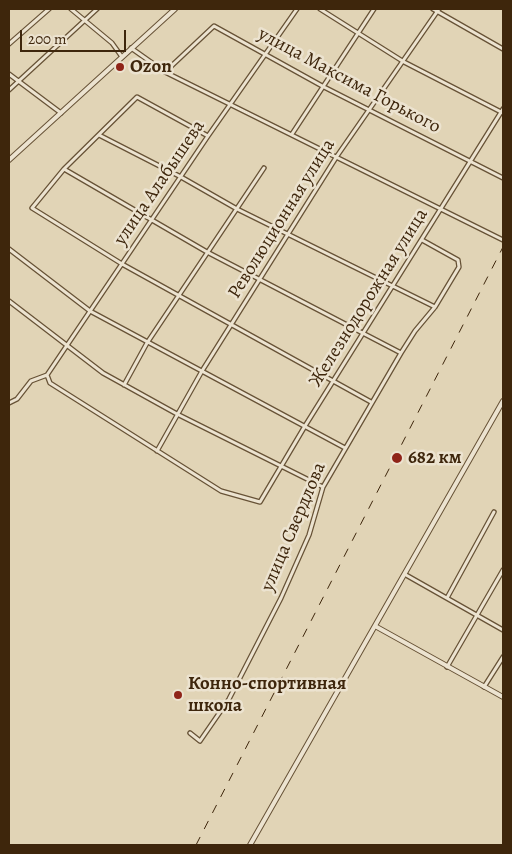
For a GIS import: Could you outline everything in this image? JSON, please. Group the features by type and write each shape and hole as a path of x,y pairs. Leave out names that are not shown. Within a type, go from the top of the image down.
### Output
{"street":[{"path":"9,44 49,9"},
{"path":"71,9 112,43 122,56"},
{"path":"9,90 97,9"},
{"path":"9,160 62,113 170,11 175,9"},
{"name":"улица Алабышева","path":"9,403 17,399 30,381 47,375 208,136 297,9"},
{"path":"320,9 404,62 503,111"},
{"path":"292,134 374,9"},
{"path":"433,9 439,10 503,49"},
{"name":"Революционная улица","path":"157,451 202,371 337,156 439,10"},
{"name":"улица Максима Горького","path":"165,72 214,26 324,87 370,108 503,178"},
{"path":"131,48 165,72 503,240"},
{"path":"9,74 62,113"},
{"path":"208,136 137,97 64,169 32,208 122,264 371,402"},
{"name":"Железнодорожная улица","path":"157,451 221,491 260,502 470,160 503,111"},
{"path":"99,135 287,235 392,288 435,307"},
{"path":"124,385 147,343 264,168"},
{"path":"64,169 208,252 401,353"},
{"name":"улица Свердлова","path":"190,733 200,741 236,686 281,598 309,535 323,487 401,353 415,331 435,307 458,267 458,260 422,240"},
{"path":"9,249 90,311 345,448"},
{"path":"9,301 103,373 177,414 323,487"},
{"path":"47,375 50,383 157,451"},
{"path":"250,845 406,575 503,401"},
{"path":"448,598 494,512"},
{"path":"447,666 503,570"},
{"path":"406,575 503,630"},
{"path":"375,626 503,697"},
{"path":"484,687 503,657"}],"railway":[{"path":"196,845 503,247"}],"place":[{"name":"Ozon","path":"120,67"},
{"name":"682 км","path":"397,458"},
{"name":"Конно-спортивная школа","path":"178,695"}]}
